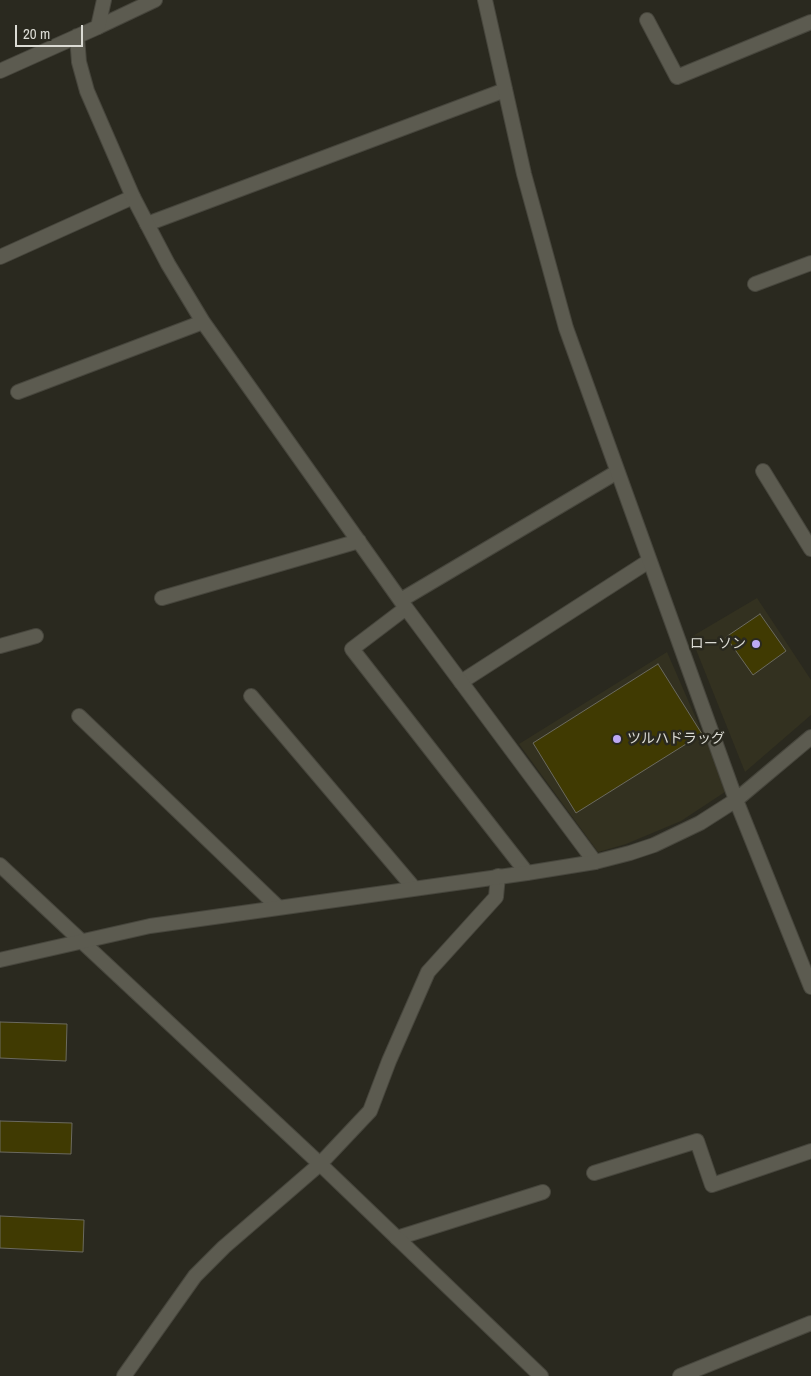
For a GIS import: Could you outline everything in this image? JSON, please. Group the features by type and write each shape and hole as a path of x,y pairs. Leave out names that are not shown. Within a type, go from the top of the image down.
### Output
{"street":[{"path":"98,27 104,0"},
{"path":"0,71 155,0"},
{"path":"485,0 524,174 566,328 736,800 811,987"},
{"path":"647,20 677,77 811,22"},
{"path":"77,36 79,62 87,91 133,197 203,322 403,604 595,862"},
{"path":"147,224 505,90"},
{"path":"0,257 133,197"},
{"path":"755,284 811,263"},
{"path":"18,392 203,322"},
{"path":"763,471 811,549"},
{"path":"527,873 352,649 403,604 617,472"},
{"path":"162,598 359,541"},
{"path":"461,682 649,562"},
{"path":"0,646 36,636"},
{"path":"251,696 414,888"},
{"path":"79,716 278,907"},
{"path":"0,960 150,926 595,862 654,845 700,823 736,800 811,737"},
{"path":"0,865 320,1164 541,1376"},
{"path":"124,1376 195,1276 224,1247 320,1164 370,1111 389,1061 428,972 496,897 498,876"},
{"path":"594,1174 697,1141 712,1185 811,1151"},
{"path":"397,1238 543,1192"},
{"path":"680,1376 811,1323"}],"shaded area":[{"path":"757,598 811,680 811,715 745,772 691,637"},
{"path":"667,652 715,762 725,792 681,821 626,844 598,852 519,744"}],"building":[{"name":"ローソン","path":"760,614 786,651 753,675 726,637"},
{"name":"ツルハドラッグ","path":"658,664 702,734 576,813 533,743"},
{"path":"0,1022 67,1024 66,1061 0,1058"},
{"path":"0,1121 72,1123 71,1154 0,1152"},
{"path":"0,1216 84,1220 83,1252 0,1248"}],"place":[{"name":"ローソン","path":"756,644"},
{"name":"ツルハドラッグ","path":"617,739"}]}
